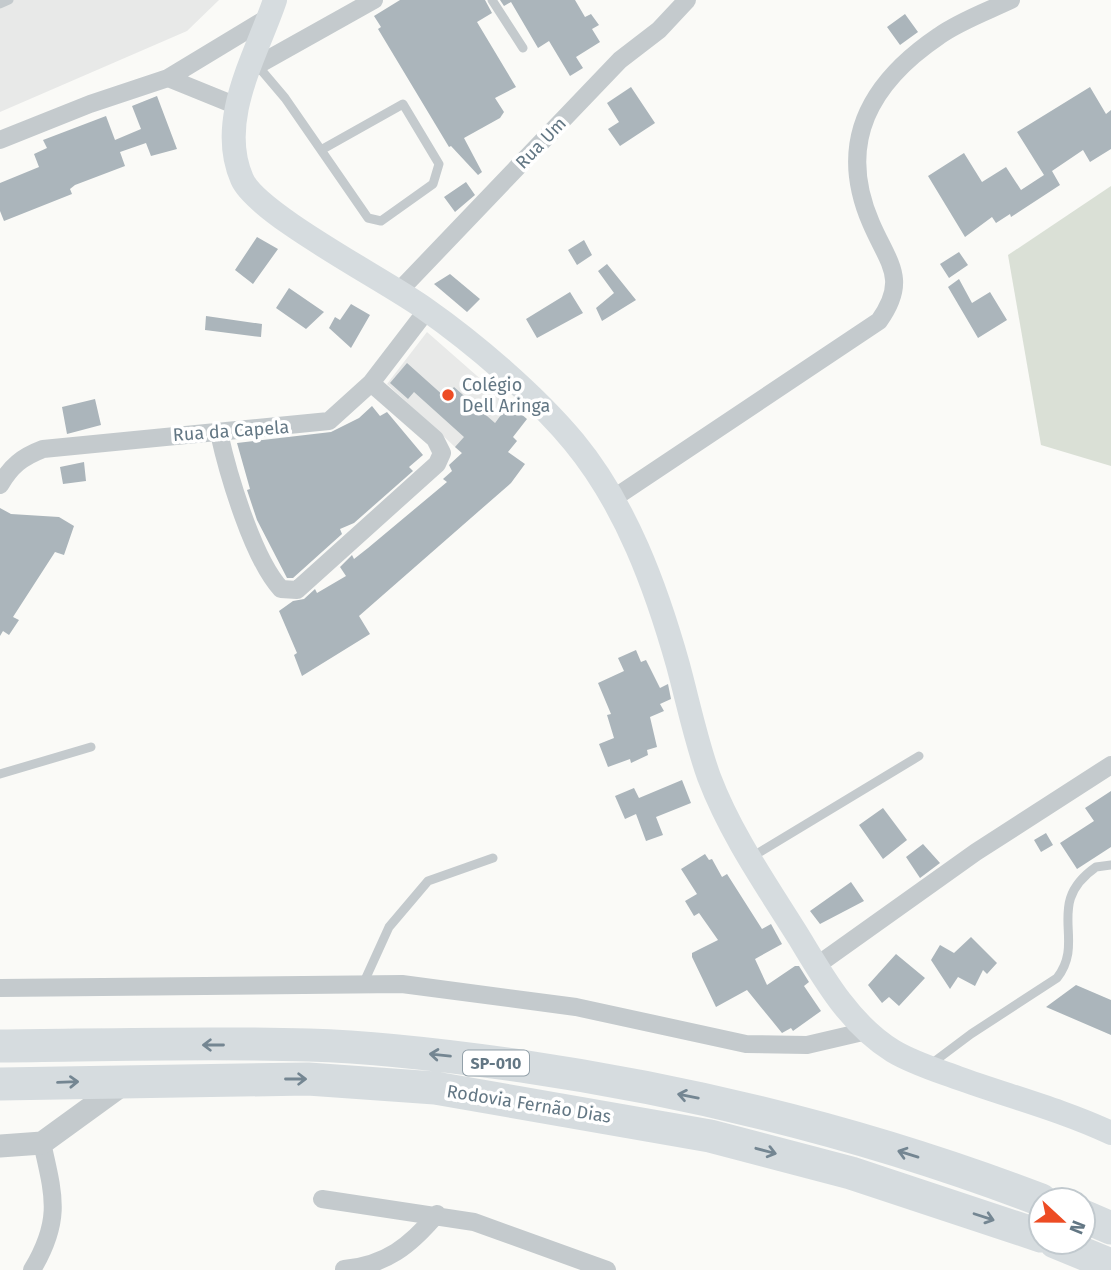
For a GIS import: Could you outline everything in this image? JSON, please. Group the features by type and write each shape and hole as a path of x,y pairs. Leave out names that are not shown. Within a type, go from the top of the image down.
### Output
{"highway":[{"name":"Rodovia Fernão Dias","path":"0,1046 310,1045 440,1055 569,1073 715,1101 821,1129 974,1174 1027,1195"},
{"name":"Rodovia Fernão Dias","path":"0,1084 309,1079 435,1088 710,1136 851,1173 1027,1233"},
{"path":"1062,1256 1077,1270"},
{"name":"Rodovia Fernão Dias","path":"1088,1256 1111,1265"}],"main road":[{"path":"272,8 237,106 235,150 242,178 262,205 427,310 531,396 572,440 614,498 654,592 708,773 729,826 837,998 867,1031 894,1051 927,1067 1111,1133"}],"street":[{"path":"252,68 374,0"},
{"name":"Rua Um","path":"399,291 620,60 659,30 687,0"},
{"path":"614,498 879,321 888,308 896,281 892,264 870,220 857,171 860,132 867,112 879,90 893,73 940,35 1011,0"},
{"path":"0,140 90,104 168,78 272,8"},
{"path":"168,78 237,106"},
{"name":"Rua da Capela","path":"0,485 17,462 43,449 329,422 371,383 427,310"},
{"path":"219,433 248,525 271,578 281,589 297,590 437,464 442,453 435,439 371,383"},
{"path":"816,966 976,852 1111,765"},
{"path":"0,988 364,982 441,987 576,1007 746,1044 807,1045 867,1031"},
{"path":"0,1146 42,1143 129,1080"},
{"path":"32,1270 50,1231 55,1200 42,1143"},
{"path":"322,1199 437,1214 500,1230 607,1270"},
{"path":"344,1269 365,1267 393,1256 437,1214"}],"lane":[{"path":"0,4 9,0"},
{"path":"492,0 523,48"},
{"path":"252,68 285,98 368,218 381,221 433,184 439,164 403,104 321,150"},
{"path":"0,774 91,747"},
{"path":"750,858 919,756"},
{"path":"364,982 389,927 428,881 493,858"},
{"path":"927,1067 971,1034 1057,978 1065,967 1068,953 1066,911 1071,891 1096,867 1111,866"}],"shaded area":[{"path":"0,0 219,0 187,31 0,112"},
{"path":"1111,186 1111,466 1041,445 1008,255"},
{"name":"Colégio Dell Aringa","path":"427,332 509,404 468,459 387,384"}],"building":[{"path":"400,0 485,0 492,13 477,22 516,87 495,98 504,112 500,118 464,138 482,172 478,175 451,146 449,147 378,29 381,27 374,16"},
{"path":"500,0 575,0 585,17 591,14 599,25 592,29 600,42 576,57 583,68 570,76 549,41 538,48 511,2 504,6"},
{"path":"905,14 918,32 900,45 887,27"},
{"path":"631,87 655,123 620,146 608,129 619,122 607,103"},
{"path":"1090,87 1106,114 1111,110 1111,149 1090,162 1083,150 1052,171 1060,185 1011,217 1010,214 996,223 992,217 965,237 928,176 964,153 982,182 1006,167 1021,190 1044,175 1017,132"},
{"path":"157,96 177,149 151,156 146,143 120,152 125,166 75,185 70,189 72,194 4,221 0,211 0,183 39,167 34,154 47,148 43,140 106,116 115,140 141,129 132,106"},
{"path":"466,182 475,195 455,212 444,197"},
{"path":"257,237 278,249 253,284 235,270"},
{"path":"584,240 592,255 577,265 568,250"},
{"path":"959,252 968,265 949,278 940,264"},
{"path":"607,264 636,300 602,321 596,308 614,293 598,271"},
{"path":"450,274 480,299 467,312 434,284"},
{"path":"959,279 972,303 990,292 1007,320 978,338 948,287"},
{"path":"289,288 324,312 306,329 276,308"},
{"path":"570,292 583,313 537,338 526,319"},
{"path":"351,304 370,315 351,348 329,328 335,317 340,320"},
{"path":"206,316 262,324 261,337 205,330"},
{"path":"407,363 445,397 454,387 495,423 509,404 527,419 513,437 517,441 508,452 525,464 511,483 359,616 370,634 302,676 294,655 297,653 279,611 293,601 304,599 315,589 317,593 346,576 340,567 352,555 354,559 368,548 447,482 443,479 452,471 449,465 462,453 455,447 464,437 414,392 408,399 390,383"},
{"path":"95,399 101,425 67,434 62,407"},
{"path":"372,406 380,416 387,412 423,455 409,467 413,471 354,523 340,529 342,534 293,578 287,578 257,520 247,490 250,489 237,443 331,432 359,418"},
{"path":"84,462 86,481 63,484 60,467"},
{"path":"0,508 11,514 59,517 74,526 64,555 55,552 13,617 19,620 9,635 3,631 0,636"},
{"path":"636,650 641,662 646,660 660,688 668,684 671,699 660,704 664,711 650,717 657,747 647,750 648,755 631,763 630,759 608,767 599,744 614,738 607,715 611,714 598,683 624,671 618,658"},
{"path":"682,780 691,803 656,817 663,835 646,841 636,814 625,819 615,796 634,788 639,798"},
{"path":"1111,791 1111,847 1077,869 1060,843 1094,821 1085,808"},
{"path":"883,808 907,840 883,859 859,825"},
{"path":"1046,833 1053,845 1041,852 1034,840"},
{"path":"923,844 940,863 920,878 906,857"},
{"path":"705,854 709,860 712,859 722,877 727,874 762,929 771,924 782,944 755,959 767,985 795,966 799,966 809,982 804,986 821,1011 793,1031 791,1028 782,1033 747,990 716,1007 692,953 718,940 699,913 694,916 685,901 697,894 681,869"},
{"path":"851,882 864,901 820,924 810,911"},
{"path":"971,937 997,963 987,974 983,970 975,986 958,977 950,989 931,960 940,945 954,953"},
{"path":"896,954 925,978 899,1006 889,997 882,1003 868,985"},
{"path":"1076,985 1111,1000 1111,1035 1046,1007"}],"place":[{"name":"Colégio Dell Aringa","path":"448,395"}]}
